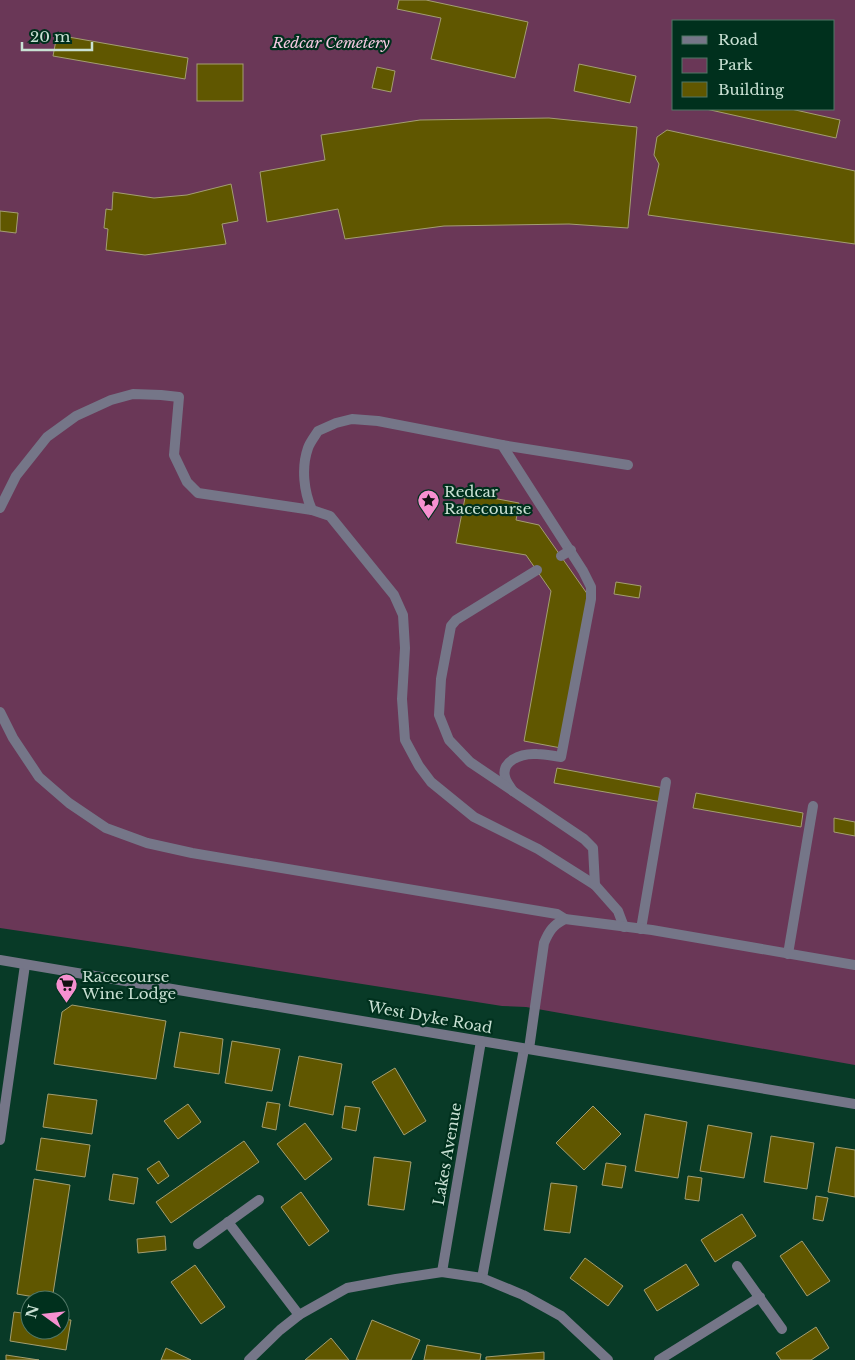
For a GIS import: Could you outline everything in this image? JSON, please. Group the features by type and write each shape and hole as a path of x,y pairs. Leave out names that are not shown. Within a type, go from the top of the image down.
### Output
{"street":[{"path":"0,508 16,476 47,437 76,416 111,400 133,394 179,397 174,454 187,482 198,493 312,510 330,516 394,595 403,615 405,648 402,699 405,740 419,766 431,782 474,817 538,849 595,885 618,911 624,926"},
{"path":"312,510 307,499 304,472 308,448 318,430 352,419 378,421 502,445 628,465"},
{"path":"502,445 571,550 591,587 591,599 561,757 537,754 514,758 507,765 505,779 513,791"},
{"path":"561,556 571,550"},
{"path":"536,570 456,620 451,626 441,679 439,715 449,740 470,762 584,839 593,848 595,885"},
{"path":"0,712 13,738 39,777 68,803 106,828 147,843 557,914 565,919 624,926 855,965"},
{"path":"641,929 666,782"},
{"path":"788,954 813,806"},
{"path":"482,1278 526,1049 544,943 548,932 555,924 565,919"},
{"name":"West Dyke Road","path":"0,960 855,1104"},
{"path":"0,1140 25,964"},
{"name":"Lakes Avenue","path":"442,1272 481,1041"},
{"path":"198,1244 259,1200"},
{"path":"228,1222 300,1315"},
{"path":"738,1266 782,1329"},
{"path":"249,1360 280,1330 300,1315 347,1288 396,1278 442,1272 482,1278 523,1295 561,1316 608,1360"},
{"path":"659,1360 760,1297"}],"green space":[{"name":"Redcar Racecourse","path":"0,0 855,0 855,1065 526,1007 502,1006 0,928"}],"building":[{"path":"399,0 426,0 528,22 515,78 431,59 441,18 397,9"},
{"path":"57,35 188,58 185,79 53,56"},
{"path":"197,64 243,64 243,101 197,101"},
{"path":"579,64 636,76 630,103 574,91"},
{"path":"377,67 395,71 391,92 372,88"},
{"path":"710,110 795,110 840,120 836,138"},
{"path":"549,118 637,127 628,228 569,224 444,226 345,239 338,209 267,222 260,172 325,160 321,135 420,120"},
{"path":"667,130 855,171 855,244 648,215 659,164 654,155 657,137"},
{"path":"231,184 238,221 222,224 226,244 145,255 106,250 108,229 104,228 106,209 112,210 113,192 154,198 187,195"},
{"path":"0,211 18,213 16,233 0,231"},
{"path":"466,493 519,503 516,520 539,525 588,595 561,748 524,741 551,591 526,555 456,543"},
{"path":"616,582 641,586 639,598 614,594"},
{"path":"557,768 664,788 662,802 554,783"},
{"path":"696,793 803,813 801,827 693,808"},
{"path":"834,818 855,822 855,836 834,832"},
{"path":"72,1005 166,1021 156,1079 54,1064 62,1012"},
{"path":"180,1032 223,1039 219,1074 174,1067"},
{"path":"232,1041 280,1049 272,1091 225,1083"},
{"path":"299,1056 342,1064 333,1115 289,1106"},
{"path":"395,1068 426,1121 404,1135 372,1082"},
{"path":"48,1094 97,1100 92,1134 43,1127"},
{"path":"267,1102 280,1104 276,1130 262,1127"},
{"path":"188,1104 201,1122 178,1139 164,1121"},
{"path":"345,1106 360,1108 356,1131 342,1128"},
{"path":"593,1106 621,1134 584,1170 556,1143"},
{"path":"645,1114 687,1122 678,1178 635,1171"},
{"path":"305,1123 332,1159 305,1180 277,1144"},
{"path":"708,1125 752,1133 744,1178 700,1171"},
{"path":"771,1136 814,1143 807,1189 764,1182"},
{"path":"41,1138 90,1145 85,1177 36,1170"},
{"path":"244,1141 259,1162 171,1223 156,1202"},
{"path":"836,1147 855,1150 855,1197 828,1192"},
{"path":"374,1157 411,1162 404,1210 368,1205"},
{"path":"159,1161 169,1176 158,1184 147,1169"},
{"path":"606,1163 626,1166 622,1188 602,1185"},
{"path":"113,1174 138,1178 134,1204 109,1200"},
{"path":"688,1176 702,1178 699,1201 685,1199"},
{"path":"34,1179 70,1185 54,1290 20,1290 20,1295 17,1294"},
{"path":"551,1183 577,1186 570,1233 544,1230"},
{"path":"301,1192 329,1231 309,1246 281,1207"},
{"path":"816,1196 828,1198 823,1221 813,1219"},
{"path":"742,1214 756,1236 715,1262 701,1240"},
{"path":"165,1236 166,1250 138,1253 137,1239"},
{"path":"802,1241 830,1281 807,1296 780,1256"},
{"path":"585,1258 623,1286 608,1306 570,1278"},
{"path":"686,1264 699,1285 657,1311 644,1290"},
{"path":"195,1265 225,1307 201,1324 171,1282"},
{"path":"14,1312 20,1313 20,1340 68,1340 66,1350 10,1341"},
{"path":"372,1320 420,1340 411,1360 356,1360"},
{"path":"816,1327 829,1348 811,1360 781,1360 776,1353"},
{"path":"331,1338 349,1360 305,1360"},
{"path":"427,1345 481,1354 480,1360 424,1360"},
{"path":"166,1348 191,1360 161,1360"},
{"path":"544,1352 544,1360 486,1360 486,1357"},
{"path":"6,1355 39,1360 6,1360"}],"place":[{"name":"Redcar Racecourse","path":"428,519"},
{"name":"Racecourse Wine Lodge","path":"66,1004"}],"park label":[{"name":"Redcar Cemetery","path":"331,42"}]}
